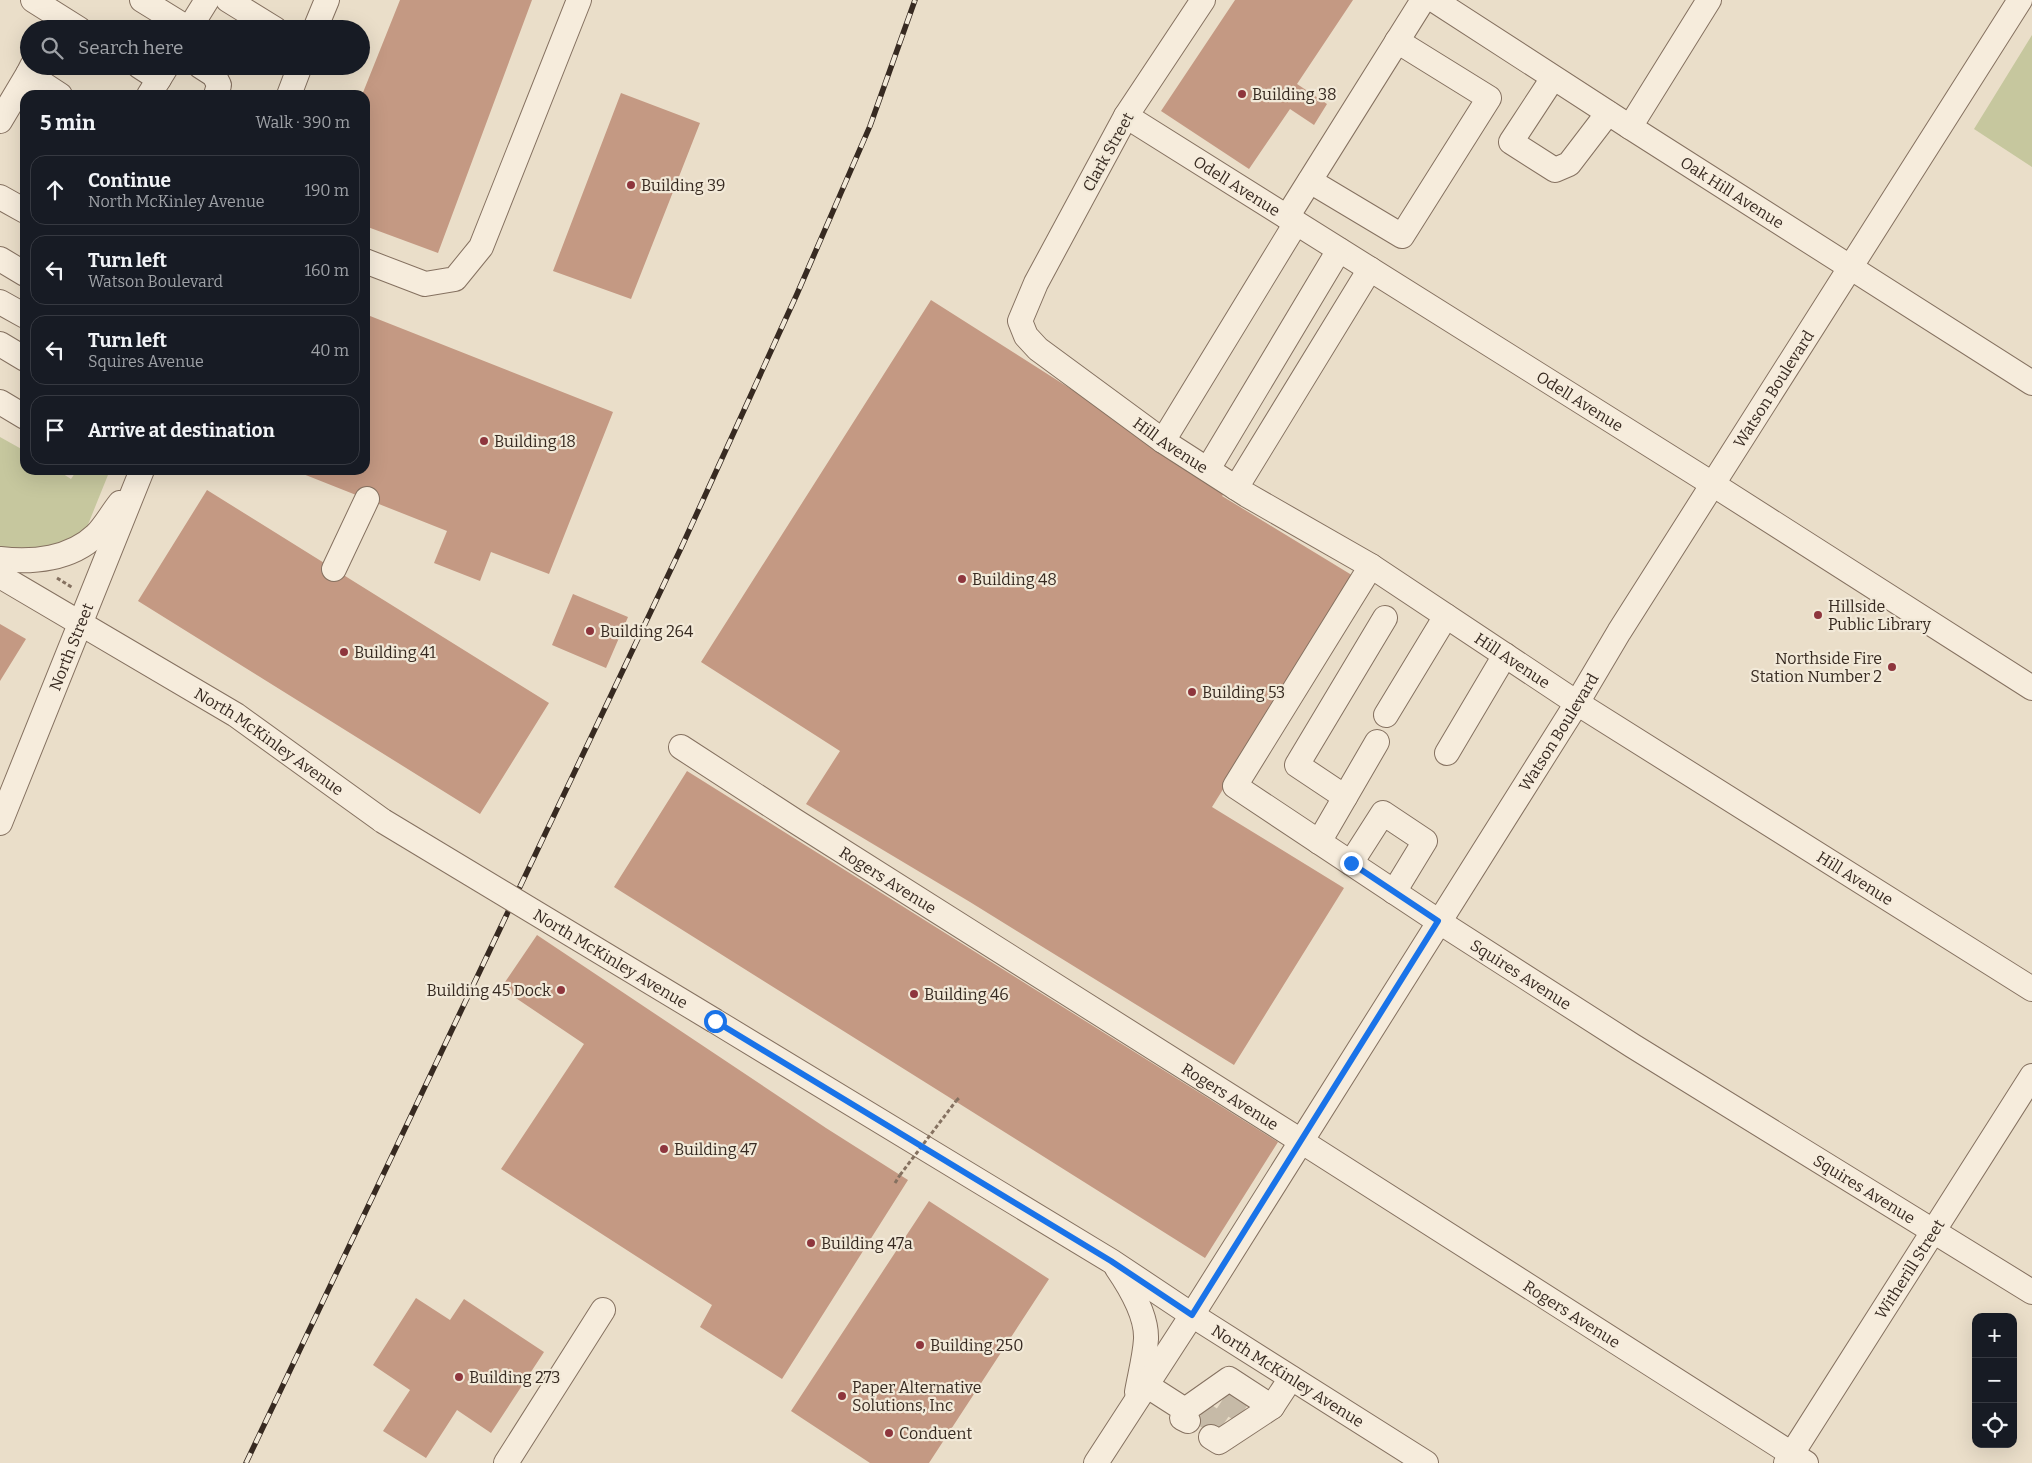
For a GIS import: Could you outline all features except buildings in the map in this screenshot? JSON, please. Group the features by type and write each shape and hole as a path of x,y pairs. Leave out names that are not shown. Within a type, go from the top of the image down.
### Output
{"street":[{"path":"142,0 174,20"},
{"path":"195,20 207,0"},
{"path":"228,0 260,20"},
{"path":"319,20 327,0"},
{"path":"370,262 425,284 456,279 481,247 579,0"},
{"name":"Clark Street","path":"1023,311 1126,116 1203,0"},
{"path":"1163,441 1292,220 1310,181 1423,0"},
{"name":"Oak Hill Avenue","path":"1434,0 1553,78 2032,383"},
{"path":"1630,127 1709,0"},
{"name":"Watson Boulevard","path":"1096,1463 1192,1315 1438,921 1577,703 1619,632 2020,0"},
{"path":"1310,181 1402,236 1489,98 1397,41"},
{"path":"0,121 27,75"},
{"path":"36,75 54,90"},
{"path":"214,75 219,85 218,90"},
{"path":"291,90 297,75"},
{"path":"1553,78 1511,142 1555,170 1569,164 1608,113"},
{"name":"Odell Avenue","path":"1126,116 1714,484 2032,688"},
{"path":"1208,470 1339,250"},
{"path":"0,259 20,271"},
{"path":"1236,488 1370,269"},
{"path":"0,302 20,313"},
{"name":"Hill Avenue","path":"1023,311 1020,321 1026,336 1038,349 1163,441 1236,488 1371,566 1577,703 2032,989"},
{"path":"0,344 20,356"},
{"path":"0,402 20,414"},
{"path":"0,559 22,562 55,557 82,545 96,534 140,475"},
{"name":"North Street","path":"0,822 141,475"},
{"path":"334,569 366,499"},
{"name":"Squires Avenue","path":"1371,566 1235,786 1438,921 1634,1046 2032,1292"},
{"name":"North McKinley Avenue","path":"0,576 236,715 383,821 1111,1261 1192,1315 1426,1463"},
{"path":"1386,715 1446,616"},
{"path":"1345,797 1297,765 1385,618"},
{"path":"1447,753 1505,654"},
{"path":"1319,842 1377,742"},
{"name":"Rogers Avenue","path":"681,747 803,827 1301,1141 1795,1460"},
{"path":"1351,863 1383,813 1425,841 1394,892"},
{"name":"Witherill Street","path":"1795,1460 1934,1230 2032,1076"},
{"path":"1111,1261 1124,1279 1141,1313 1146,1338 1141,1393 1192,1413 1221,1390 1247,1350"},
{"path":"506,1463 603,1310"},
{"path":"1222,1432 1257,1413 1291,1378"},
{"path":"1221,1390 1257,1413"}],"path":[{"path":"50,575 76,589"},
{"path":"894,1182 959,1098"}],"green space":[{"path":"2032,35 2032,167 1974,129"},
{"path":"0,437 20,448 20,475 65,475 71,479 74,475 108,475 85,532 72,550 0,554"}],"tunnel":[{"path":"1223,1399 1245,1413"},
{"path":"1202,1413 1224,1428"}],"railway":[{"path":"246,1463 682,546 797,294 870,126 915,0"}],"place":[{"name":"Building 38","path":"1242,94"},
{"name":"Building 39","path":"631,185"},
{"name":"Building 18","path":"484,441"},
{"name":"Building 48","path":"962,579"},
{"name":"Hillside Public Library","path":"1818,615"},
{"name":"Building 264","path":"590,631"},
{"name":"Building 41","path":"344,652"},
{"name":"Northside Fire Station Number 2","path":"1892,667"},
{"name":"Building 53","path":"1192,692"},
{"name":"Building 45 Dock","path":"561,990"},
{"name":"Building 46","path":"914,994"},
{"name":"Building 47","path":"664,1149"},
{"name":"Building 47a","path":"811,1243"},
{"name":"Building 250","path":"920,1345"},
{"name":"Building 273","path":"459,1377"},
{"name":"Paper Alternative Solutions, Inc","path":"842,1396"},
{"name":"Conduent","path":"889,1433"}],"route":[{"path":"715,1021 1111,1261 1192,1315 1438,921 1351,863"}]}
